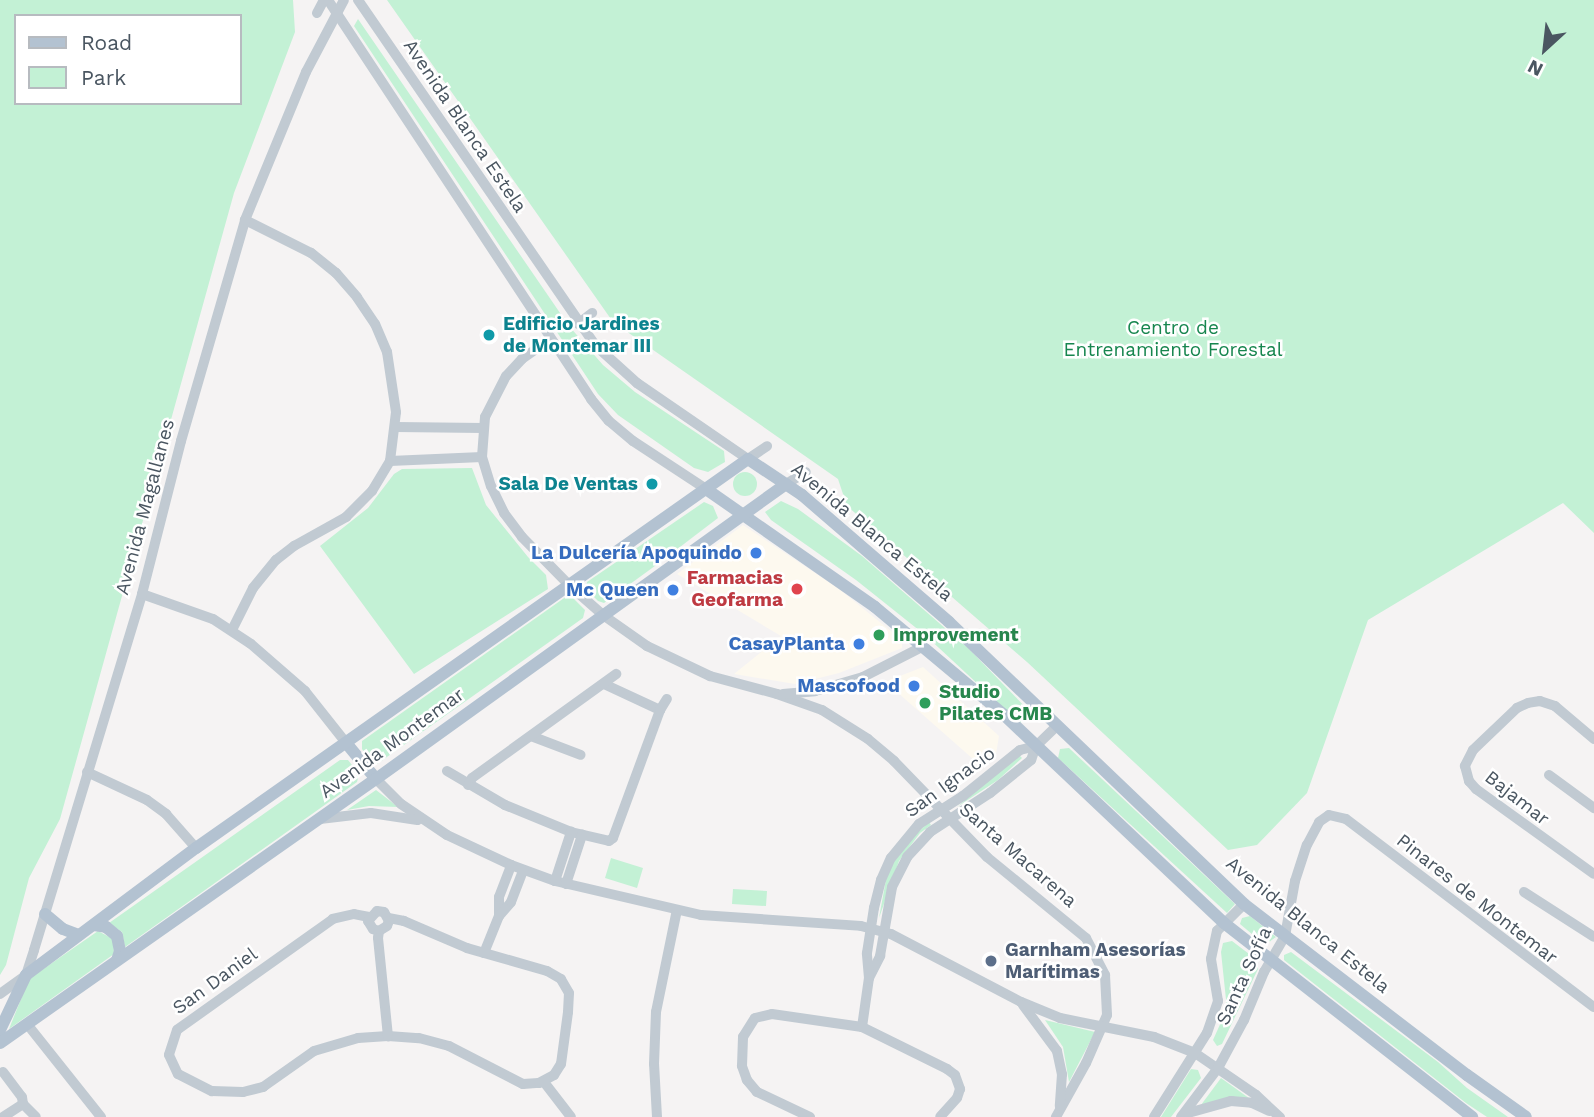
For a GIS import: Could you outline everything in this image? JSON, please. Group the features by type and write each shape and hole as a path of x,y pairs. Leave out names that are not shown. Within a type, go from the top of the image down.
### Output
{"main road":[{"name":"Avenida Blanca Estela","path":"748,459 786,484 949,622 1244,904 1526,1117"},
{"name":"Avenida Montemar","path":"26,975 196,848 748,459"},
{"name":"Avenida Montemar","path":"0,1043 320,819 786,484"},
{"path":"706,489 860,595 1004,715 1224,923 1472,1117"},
{"path":"347,744 376,779"},
{"path":"46,914 63,929 79,935"},
{"path":"94,925 106,927 117,936 120,951 117,960"},
{"name":"Avenida Magallanes","path":"0,1030 26,975"}],"street":[{"path":"317,13 326,0 337,13 549,340 609,421 706,489"},
{"name":"Avenida Magallanes","path":"26,975 142,594 181,441 245,220 306,72 344,0"},
{"name":"Avenida Blanca Estela","path":"358,0 578,324 621,370 748,459"},
{"path":"232,630 253,588 267,568 294,545 336,524 356,509 379,482 390,461 396,427 394,382 387,352 357,297 336,273 311,253 245,220"},
{"path":"578,324 592,313"},
{"name":"Santa Macarena","path":"549,340 522,359 506,376 489,406 483,428 482,457 505,513 569,585 603,615 641,642 688,667 732,684 777,694 822,710 881,750 987,857 1079,931 1093,947 1107,984 1108,1005 1102,1027 1057,1116"},
{"path":"396,427 483,428"},
{"name":"Avenida Montemar","path":"748,459 767,446"},
{"path":"390,461 482,457"},
{"name":"Avenida Montemar","path":"786,484 806,472"},
{"path":"142,594 213,620 232,630 288,674 320,708 347,744"},
{"name":"Santa Macarena","path":"777,694 827,688 874,673 922,647"},
{"path":"468,785 472,778 616,674"},
{"path":"604,684 660,710"},
{"path":"822,710 822,696 827,688"},
{"path":"447,771 505,805 577,833 606,841 613,838 660,710 667,699"},
{"name":"Bajamar","path":"1594,739 1555,706 1540,701 1528,703 1517,708 1473,750 1465,766 1469,781 1476,789 1540,838 1594,874"},
{"name":"San Ignacio","path":"869,978 880,957 888,898 902,866 922,840 1031,760 1036,746 1057,726"},
{"path":"531,736 581,755"},
{"name":"San Ignacio","path":"862,1027 869,978 867,953 871,929 878,891 891,858 914,829 990,776 1020,750 1036,746"},
{"path":"87,772 147,800 166,814 196,848"},
{"path":"1549,775 1594,808"},
{"path":"376,779 423,821 474,850 561,882 677,910 884,932 934,954 1021,1002 1060,1018 1154,1037 1195,1053 1256,1095 1280,1117"},
{"path":"320,819 371,813 423,821"},
{"name":"Santa Sofía","path":"1182,1117 1218,1068 1284,936 1298,872 1307,845 1322,819 1329,815 1340,817"},
{"name":"Pinares de Montemar","path":"1340,817 1594,1007"},
{"path":"561,882 577,833"},
{"path":"499,916 499,897 511,865"},
{"path":"484,953 499,916 511,902 523,870"},
{"path":"1524,892 1594,937"},
{"name":"Santa Sofía","path":"1154,1117 1195,1053 1216,1011 1218,1001 1212,947 1217,930 1244,904"},
{"path":"657,1117 654,1064 656,1012 677,910"},
{"name":"San Daniel","path":"380,911 388,918 404,921 484,953 552,973 567,988 568,1012 561,1064 544,1082 523,1084 449,1046 419,1038 388,1036 358,1038 314,1051 263,1087 233,1093 203,1088 186,1080 172,1067 169,1055 177,1030 340,917 355,914 369,917 373,912 380,911"},
{"path":"369,917 370,927 379,931"},
{"path":"379,931 387,926 388,918"},
{"path":"379,931 378,948 388,1036"},
{"path":"0,994 26,975"},
{"path":"1021,1002 1057,1051 1062,1087 1057,1116"},
{"path":"810,1117 757,1092 747,1080 741,1059 747,1027 760,1015 772,1014 862,1027 955,1075 959,1093 940,1117"},
{"path":"27,1024 101,1117"},
{"path":"3,1072 22,1097 23,1104 36,1117"},
{"path":"544,1082 571,1117"},
{"path":"1182,1117 1199,1108 1231,1101 1252,1103 1280,1117"},
{"path":"3,1117 23,1104"}],"shaded area":[{"path":"743,525 839,589 902,640 902,648 839,673 795,684 734,674 781,636 677,574"},
{"path":"923,667 999,736 996,754 981,766 897,692 894,694 882,683"}],"green space":[{"path":"0,0 293,0 295,32 234,193 60,819 29,878 6,965 0,975"},
{"name":"Centro de Entrenamiento Forestal","path":"387,0 1594,0 1594,533 1563,503 1368,620 1307,793 1257,845 1228,850 1027,662 847,506 838,479 613,322"},
{"path":"358,19 569,326 603,365 635,392 724,451 725,462 708,472 694,468 618,415 598,394 354,26"},
{"path":"472,468 486,505 546,575 548,589 414,674 320,546 368,508 394,474 402,469"},
{"path":"740,472 750,472 757,479 757,489 750,496 740,496 733,489 733,479"},
{"path":"781,501 798,509 862,556 969,649 1030,712 1029,719 1020,723 925,635 856,580 771,520 765,512"},
{"path":"704,502 713,506 718,518 659,563 604,603 598,601 586,589 587,582"},
{"path":"567,596 573,598 585,610 583,618 377,764 372,763 362,749 362,741"},
{"path":"1069,748 1235,904 1227,913 1058,758 1060,749"},
{"path":"1019,755 1022,758 998,780 957,807"},
{"path":"340,760 348,760 359,774 357,782 125,947 122,932 109,923"},
{"path":"376,790 398,807 369,806 347,810"},
{"path":"929,822 931,825 920,833 899,861 879,918 887,874 903,846"},
{"path":"611,858 643,868 637,888 605,878"},
{"path":"733,889 767,891 766,906 732,904"},
{"path":"1250,916 1276,937 1265,945 1240,924 1242,918"},
{"path":"98,931 113,939 114,954 9,1029 29,979"},
{"path":"1232,941 1257,960 1258,969 1222,1044 1217,1046 1213,1040 1227,1009 1221,952 1223,943"},
{"path":"1291,952 1508,1117 1487,1117 1466,1103 1284,960 1284,955"},
{"path":"1045,1020 1095,1032 1069,1082 1063,1047"},
{"path":"1191,1069 1198,1070 1201,1078 1171,1117 1161,1117"},
{"path":"1221,1078 1253,1101 1201,1105"}],"place":[{"name":"Edificio Jardines de Montemar III","path":"489,335"},
{"name":"Sala De Ventas","path":"652,484"},
{"name":"La Dulcería Apoquindo","path":"756,553"},
{"name":"Farmacias Geofarma","path":"797,589"},
{"name":"Mc Queen","path":"673,590"},
{"name":"Improvement","path":"879,635"},
{"name":"CasayPlanta","path":"859,644"},
{"name":"Mascofood","path":"914,686"},
{"name":"Studio Pilates CMB","path":"925,703"},
{"name":"Garnham Asesorías Marítimas","path":"991,961"}]}
